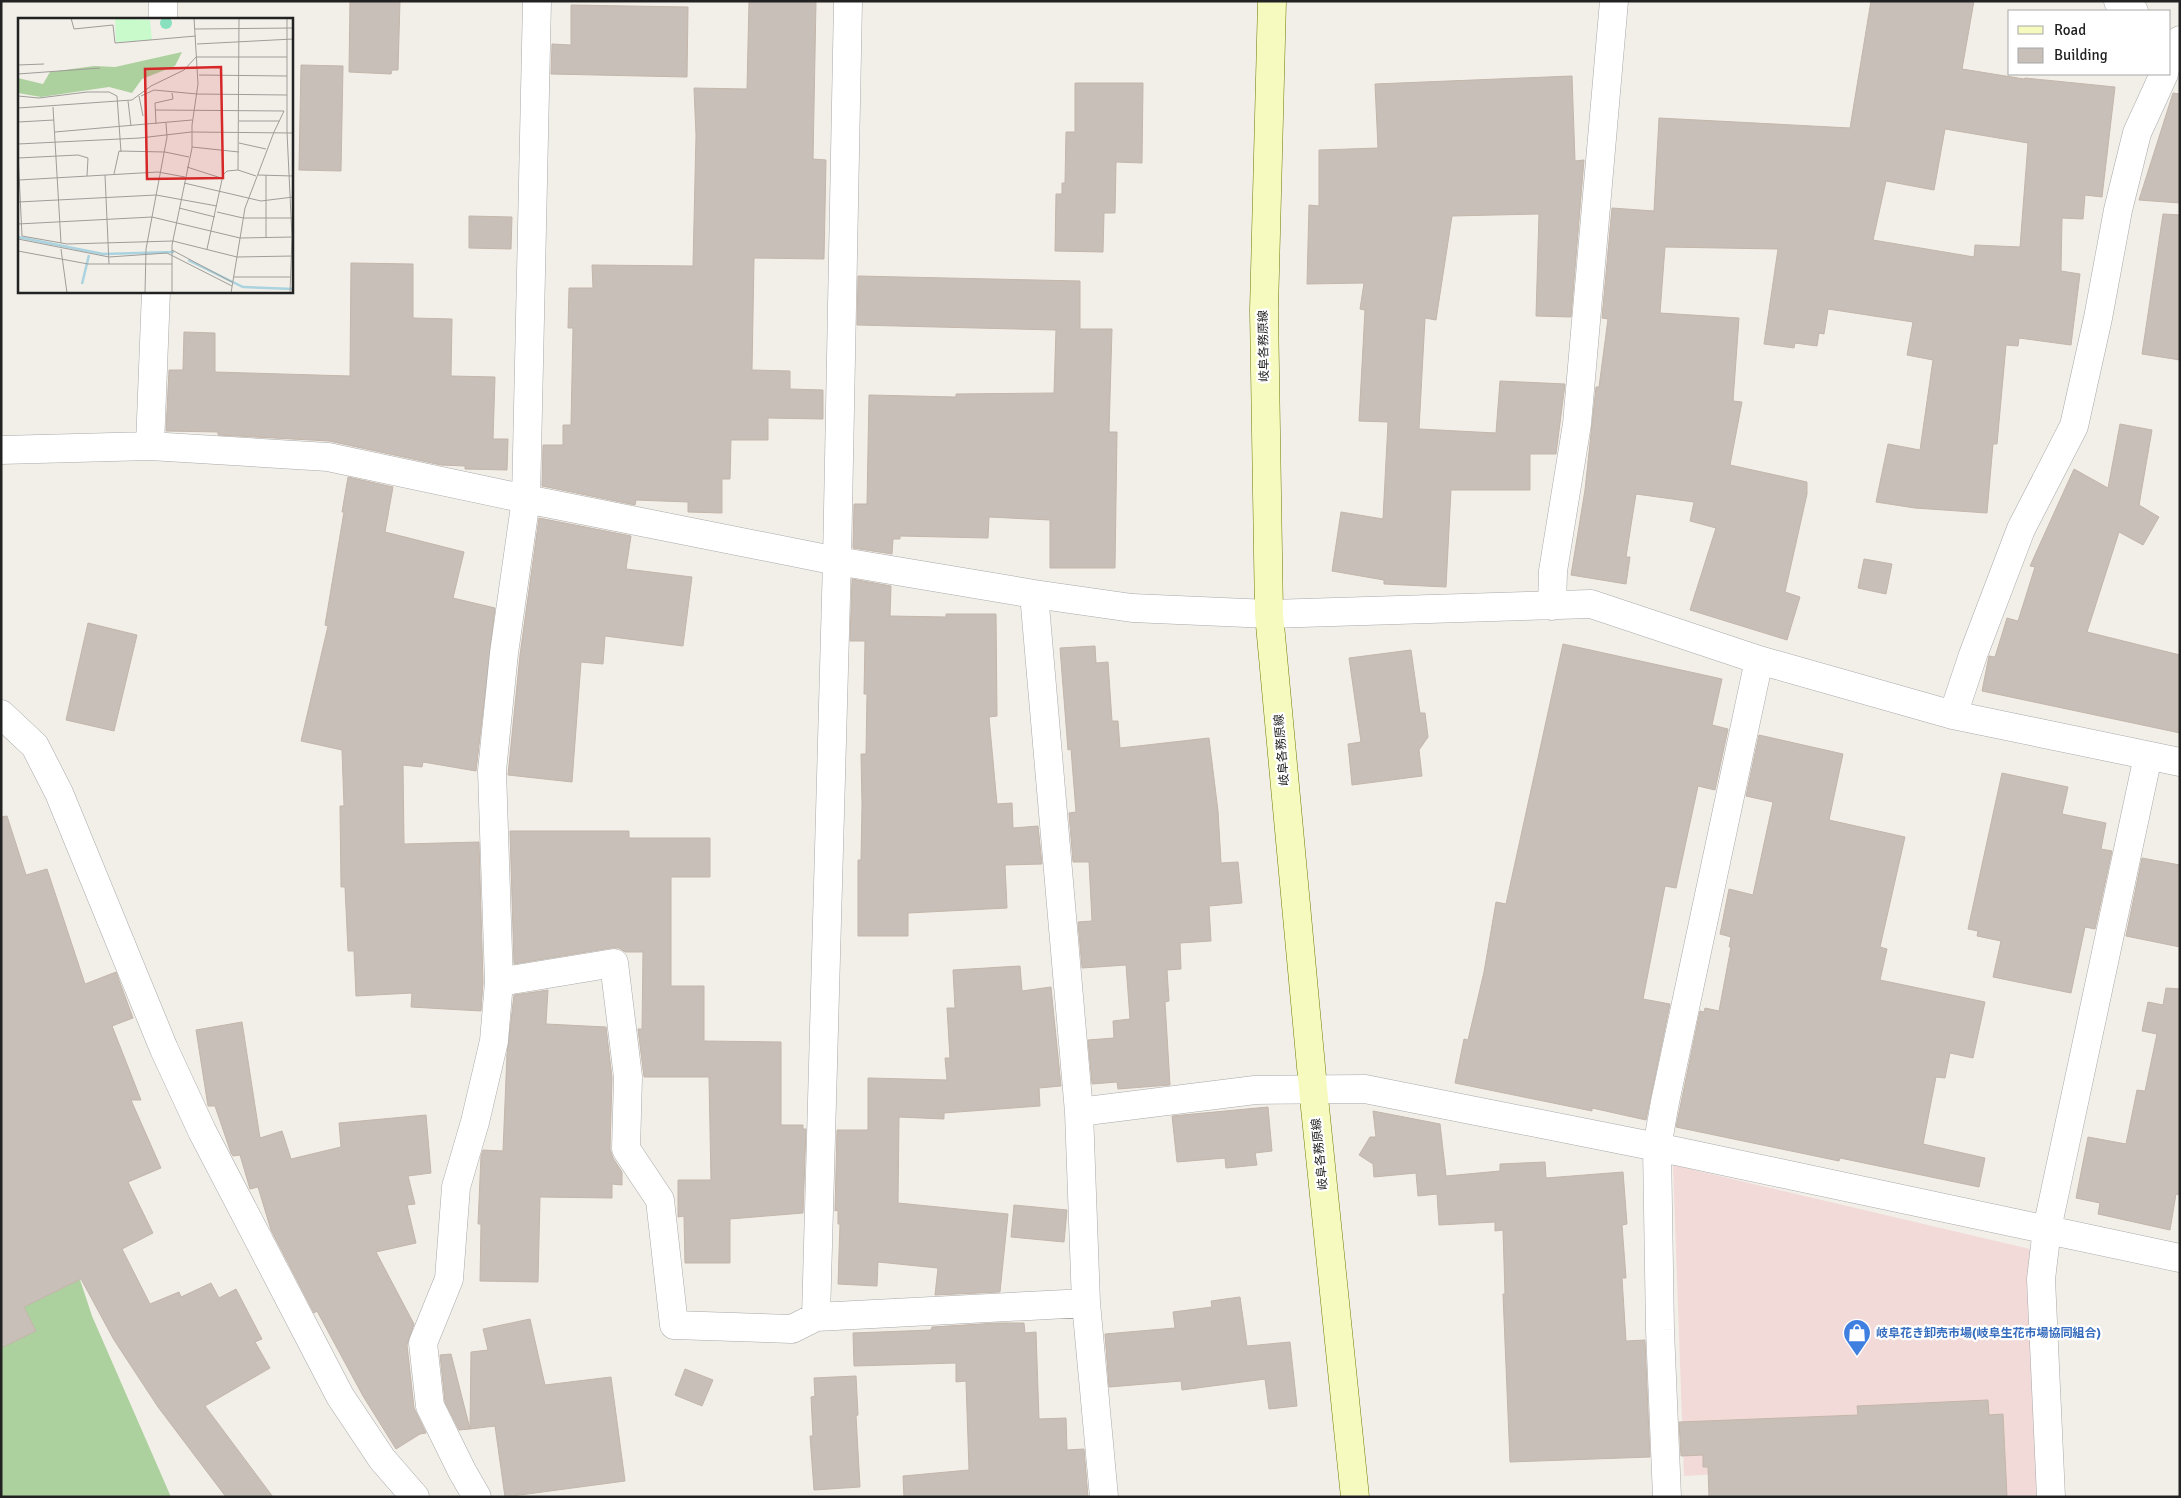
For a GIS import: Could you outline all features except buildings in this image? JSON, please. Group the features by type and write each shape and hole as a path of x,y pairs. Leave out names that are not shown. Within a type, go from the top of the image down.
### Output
{"main road":[{"name":"岐阜各務原線","path":"1272,1 1264,310 1269,614 1313,1088 1356,1497"}],"street":[{"path":"163,1 163,18"},
{"path":"477,1497 430,1406 423,1343 449,1279 456,1187 475,1122 494,1041 498,982 492,771 504,653 526,500 536,1"},
{"path":"816,1317 836,561 848,1"},
{"path":"1552,606 1553,571 1577,424 1614,1"},
{"path":"2118,1 2132,10"},
{"path":"2171,60 2180,39"},
{"path":"1953,715 1973,655 2021,529 2074,426 2098,318 2118,210 2137,133 2164,75"},
{"path":"150,446 156,292"},
{"path":"1,450 150,446 328,457 526,500 836,561 1034,594 1132,608 1269,614 1591,604 1759,660 1953,715 2180,762"},
{"path":"1034,594 1079,1112 1086,1303 1104,1497"},
{"path":"1667,1497 1660,1330 1657,1147 1759,660"},
{"path":"1,714 35,746 58,793 164,1049 198,1123 340,1396 382,1460 415,1497"},
{"path":"2052,1497 2041,1279 2048,1229 2148,756"},
{"path":"498,982 614,963 628,1077 626,1149 660,1200 674,1326 792,1329 816,1317 1086,1303"},
{"path":"1079,1112 1255,1090 1364,1088 1657,1147 2180,1258"}],"shaded area":[{"name":"岐阜花き卸売市場(岐阜生花市場協同組合)","path":"1673,1165 2030,1249 2042,1497 1863,1497 1862,1465 1684,1476"}],"green space":[{"path":"1,1040 92,1316 171,1497 1,1497"}],"place":[{"name":"岐阜花き卸売市場(岐阜生花市場協同組合)","path":"1857,1357"}]}
